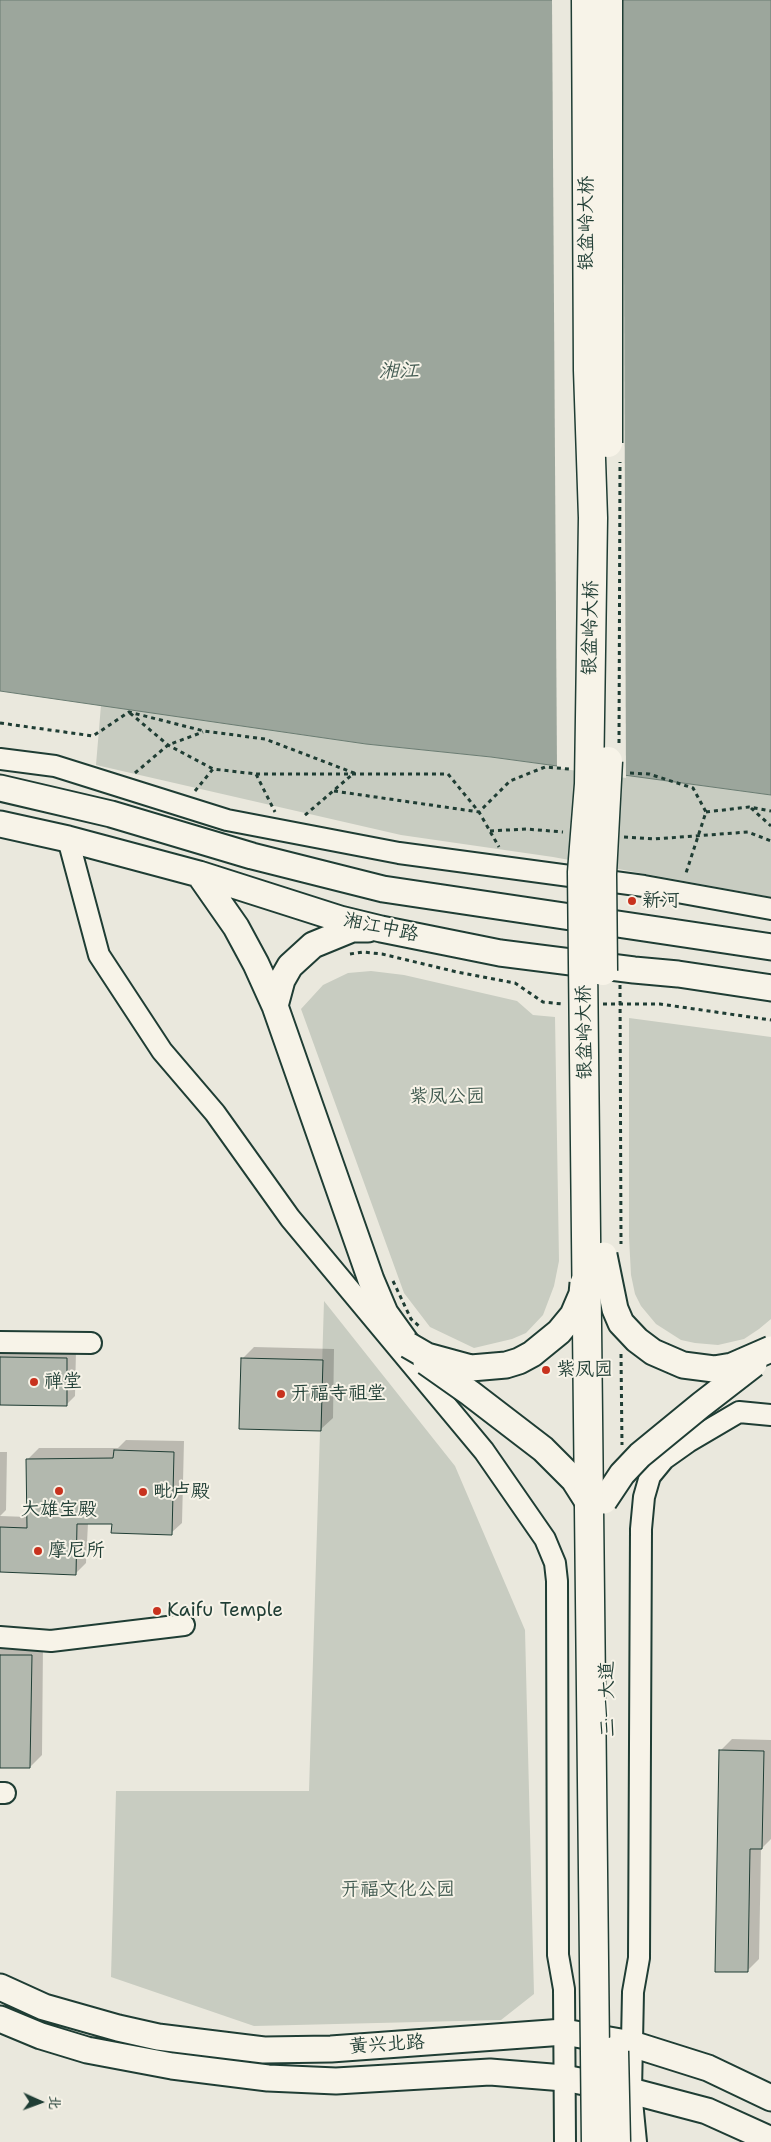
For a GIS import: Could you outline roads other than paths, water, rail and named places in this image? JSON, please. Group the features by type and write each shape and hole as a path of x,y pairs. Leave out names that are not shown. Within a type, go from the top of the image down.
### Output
{"highway":[{"name":"银盆岭大桥","path":"586,0 588,370 593,518 589,784 582,872 604,1252"},
{"name":"银盆岭大桥","path":"604,1252 602,874 608,785 608,0"},
{"name":"三一大道","path":"596,2142 596,1502 604,1252"},
{"name":"三一大道","path":"596,1502 616,2142"}],"main road":[{"name":"湘江中路","path":"0,788 111,814 252,856 383,889 771,947"},
{"name":"湘江中路","path":"0,824 68,839 199,874 340,919 381,928 500,953 678,974 771,988"},
{"path":"199,874 236,927 256,964 275,1006 371,1280 385,1313 415,1337 427,1356 470,1368 506,1365 519,1361 545,1344 573,1316 604,1252"},
{"path":"275,1006 282,980 290,966 313,945 352,929 381,928"},
{"path":"415,1337 428,1364 470,1393 543,1449 596,1502 640,1455 771,1349 732,1366 714,1369 683,1366 653,1352 637,1340 621,1322 615,1310 604,1252"},
{"name":"黄兴北路","path":"0,1987 44,2007 118,2028 167,2038 264,2050 332,2050 564,2032 632,2044 708,2068 771,2098"},
{"name":"黄兴北路","path":"0,2019 41,2036 96,2052 172,2066 268,2078 336,2082 490,2072 564,2078 631,2091 707,2111 771,2140"}],"street":[{"path":"0,759 55,766 237,822 399,853 617,882 771,909"},
{"path":"68,839 99,955 162,1051 215,1113 290,1218 484,1451 545,1539 552,1555 557,1581 558,1955 564,1989 565,2142"},
{"path":"0,1342 91,1343"},
{"path":"636,2142 631,2091 632,1992 639,1958 641,1529 644,1497 650,1476 664,1459 688,1442 739,1412 771,1415"},
{"path":"0,1637 51,1641 184,1625"}],"water":[{"name":"湘江","path":"0,0 771,0 771,795 491,757 366,744 0,691"}],"place":[{"name":"新河","path":"632,901"},
{"name":"紫凤园","path":"546,1370"},
{"name":"禅堂","path":"34,1382"},
{"name":"开福寺祖堂","path":"281,1394"},
{"name":"大雄宝殿","path":"59,1491"},
{"name":"毗卢殿","path":"143,1492"},
{"name":"摩尼所","path":"38,1551"},
{"name":"Kaifu Temple","path":"157,1611"}],"park label":[{"name":"紫凤公园","path":"447,1097"},
{"name":"开福文化公园","path":"398,1890"}]}
